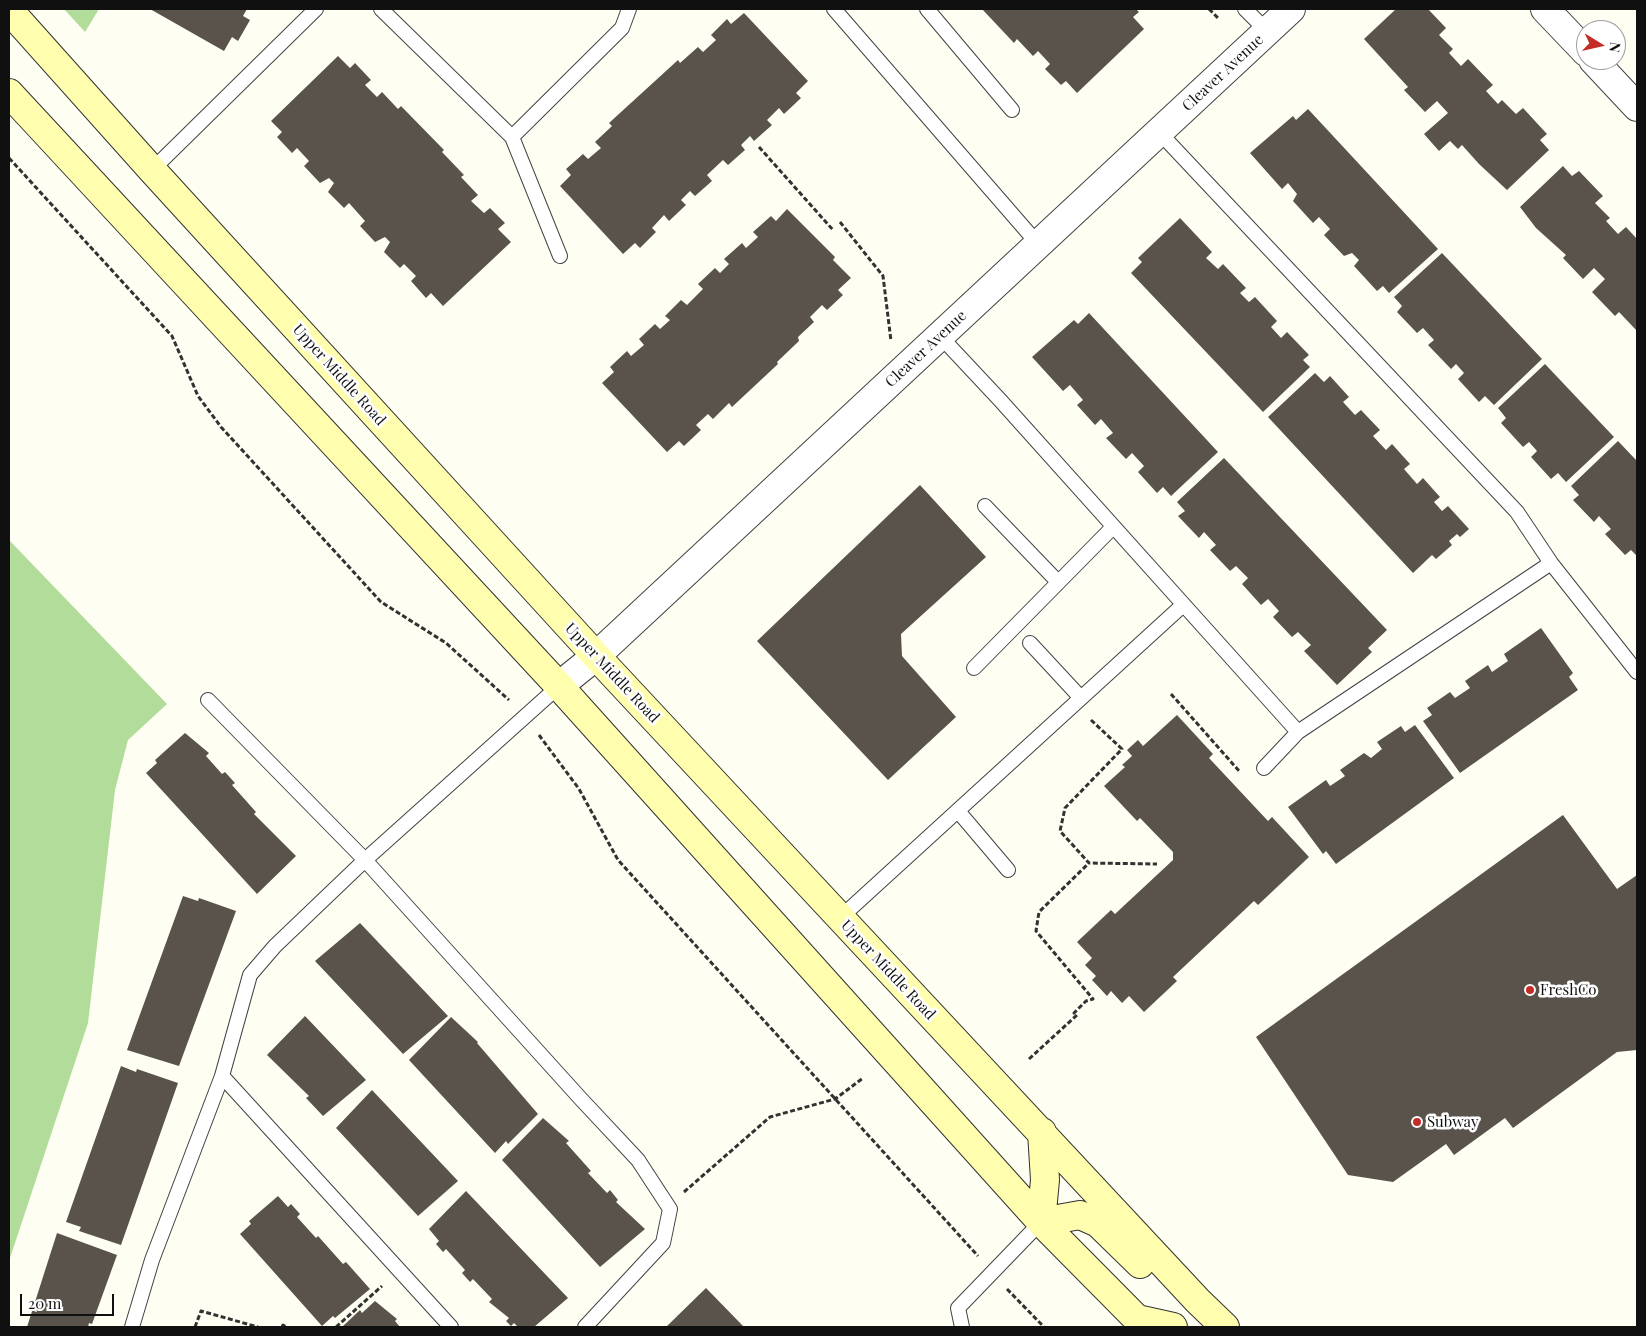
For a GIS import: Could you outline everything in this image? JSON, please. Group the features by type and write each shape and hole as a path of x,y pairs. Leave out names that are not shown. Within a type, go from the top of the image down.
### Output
{"main road":[{"name":"Upper Middle Road","path":"9,10 152,170 596,656 1198,1300 1226,1327"},
{"path":"9,93 560,686 1041,1222 1141,1323 1173,1327"},
{"path":"1041,1222 1045,1180 1042,1132"},
{"path":"1041,1222 1080,1215 1098,1223 1161,1285 1198,1300"}],"street":[{"name":"Cleaver Avenue","path":"560,686 596,656 1291,9"},
{"path":"1546,9 1576,41"},
{"path":"1602,70 1637,108"}],"lane":[{"path":"152,170 316,9"},
{"path":"381,9 512,137 560,256"},
{"path":"512,137 622,28 629,9"},
{"path":"834,9 1038,244"},
{"path":"928,9 1012,110"},
{"path":"1245,9 1268,31"},
{"path":"1159,132 1517,512 1551,563 1637,672"},
{"path":"940,336 1000,400 1298,732"},
{"path":"985,506 1058,582"},
{"path":"974,668 1113,527"},
{"path":"1264,768 1298,732 1551,563"},
{"path":"840,918 1183,606"},
{"path":"1030,643 1078,701"},
{"path":"132,1327 152,1260 222,1076 250,975 275,946 365,860 525,715 560,686"},
{"path":"208,700 365,860 638,1160 670,1209 663,1243 585,1327"},
{"path":"958,811 1008,870"},
{"path":"222,1076 450,1327"},
{"path":"962,1327 958,1308 1041,1222"}],"path":[{"path":"1209,9 1219,19"},
{"path":"759,147 833,230"},
{"path":"9,158 172,336 198,396 221,427 381,602 446,643 525,715 579,790 618,860 975,1254"},
{"path":"840,222 883,276 896,377"},
{"path":"1172,694 1247,779 1264,768"},
{"path":"1078,701 1122,749 1065,808 1060,831 1089,862 1157,864"},
{"path":"1029,1059 1077,1015 1074,1013 1086,1001 1093,999 1036,931 1039,912 1089,862"},
{"path":"670,1209 681,1195 770,1117 835,1099 863,1078"},
{"path":"336,1327 399,1270"},
{"path":"1008,1290 1044,1327"},
{"path":"195,1327 200,1311 258,1327"}],"green space":[{"path":"64,9 99,9 85,32"},
{"path":"9,540 167,704 128,740 115,790 88,1023 9,1261"}],"building":[{"path":"150,9 247,9 243,16 250,20 238,41 232,37 224,51"},
{"path":"982,9 1136,9 1139,12 1133,17 1144,29 1077,93 1066,81 1061,85 1045,69 1050,64 1038,51 1033,56 1017,39 1014,43"},
{"path":"1396,9 1428,9 1446,28 1439,35 1453,49 1449,53 1461,66 1468,59 1493,85 1486,91 1498,104 1502,100 1516,114 1523,108 1547,134 1540,140 1549,150 1507,190 1462,145 1458,149 1450,141 1439,151 1424,134 1448,113 1437,101 1425,112 1404,90 1408,87 1364,39"},
{"path":"744,13 808,81 796,93 801,98 784,114 779,108 767,120 772,125 754,141 750,136 741,145 745,150 728,165 723,160 707,175 712,181 695,196 690,191 681,200 686,205 669,221 664,215 652,228 656,232 640,248 635,243 623,254 560,186 571,175 566,169 583,154 588,159 601,148 595,142 612,126 609,123 678,60 680,63 698,47 703,52 716,40 711,35 727,19 731,24"},
{"path":"338,56 350,68 355,63 371,80 365,85 377,97 382,92 398,109 401,106 444,150 442,152 464,175 461,177 478,195 471,201 484,213 490,208 505,223 498,229 511,242 443,306 431,293 426,298 411,281 416,276 404,264 400,268 384,252 390,242 385,237 375,242 360,226 365,221 349,203 344,208 328,192 334,183 329,178 320,183 304,166 309,161 297,148 292,153 277,137 282,132 271,121"},
{"path":"1308,109 1438,249 1389,293 1383,286 1377,291 1354,266 1359,260 1352,253 1344,256 1324,235 1330,229 1319,217 1313,223 1293,201 1297,194 1288,183 1282,189 1250,153 1293,116 1296,120"},
{"path":"1563,166 1572,176 1579,171 1603,196 1595,203 1610,218 1606,221 1618,234 1626,227 1637,239 1637,331 1619,312 1615,316 1592,292 1605,279 1594,268 1583,279 1563,258 1566,255 1536,228 1520,207"},
{"path":"787,209 835,257 833,260 851,278 838,290 843,295 827,310 822,305 810,317 814,322 798,337 799,341 777,362 778,364 732,407 729,403 713,419 708,414 696,425 701,430 684,446 679,441 667,452 602,383 614,372 610,367 627,351 631,356 644,345 639,339 655,324 660,329 670,320 665,316 681,300 687,305 703,289 698,284 715,268 720,273 729,264 724,259 742,243 746,248 758,237 753,232 771,216 776,221"},
{"path":"1180,218 1212,252 1206,258 1218,269 1223,264 1246,288 1240,293 1249,302 1255,297 1277,321 1271,327 1281,338 1287,332 1309,355 1303,360 1310,367 1263,412 1131,273 1142,262 1138,258"},
{"path":"1442,253 1542,359 1494,405 1485,396 1479,402 1458,379 1464,373 1456,364 1451,369 1428,345 1434,340 1423,328 1417,333 1397,312 1402,306 1394,297"},
{"path":"1089,313 1218,452 1171,496 1163,487 1157,493 1138,472 1144,466 1132,453 1126,459 1106,438 1113,433 1101,419 1095,425 1077,405 1083,400 1070,385 1063,391 1032,357 1074,320 1078,324"},
{"path":"1545,364 1614,437 1566,482 1558,473 1551,479 1531,457 1537,451 1529,442 1523,447 1501,423 1506,418 1498,408"},
{"path":"1315,373 1324,382 1330,376 1349,397 1343,402 1355,415 1361,410 1380,430 1373,436 1386,450 1392,444 1410,464 1404,469 1417,484 1423,478 1440,497 1434,502 1442,511 1448,506 1469,529 1460,537 1457,534 1449,541 1452,545 1436,559 1432,555 1413,573 1268,417"},
{"path":"1618,441 1637,461 1637,556 1631,550 1625,555 1605,534 1611,529 1599,516 1594,522 1573,500 1579,495 1571,486"},
{"path":"1224,458 1387,630 1368,648 1372,652 1337,685 1304,651 1311,645 1298,632 1292,637 1273,617 1279,611 1268,599 1261,605 1242,584 1248,578 1236,566 1230,571 1210,550 1216,545 1204,532 1199,538 1178,516 1185,511 1177,502"},
{"path":"920,485 986,557 901,634 902,656 956,717 888,780 757,641"},
{"path":"1541,628 1573,673 1569,677 1578,690 1460,773 1423,721 1432,715 1427,708 1450,692 1455,698 1470,688 1465,681 1488,665 1492,672 1508,661 1504,654"},
{"path":"1177,715 1213,754 1209,758 1268,821 1272,817 1309,857 1258,905 1254,901 1173,977 1177,981 1144,1012 1129,996 1122,1003 1111,991 1107,996 1092,980 1096,976 1085,965 1092,958 1077,942 1111,910 1115,914 1173,860 1173,852 1140,818 1137,821 1104,786 1125,767 1122,765 1132,756 1127,750 1138,740 1143,746"},
{"path":"1415,725 1454,778 1336,864 1326,851 1323,854 1288,807 1326,780 1330,786 1345,776 1340,770 1364,753 1371,758 1382,749 1377,742 1401,726 1405,732"},
{"path":"185,733 209,753 206,756 222,774 225,772 235,783 232,785 256,812 254,814 296,856 257,894 146,773 157,763 155,760"},
{"path":"1563,815 1617,889 1637,875 1637,1050 1617,1052 1513,1128 1505,1118 1454,1155 1446,1144 1393,1182 1348,1175 1256,1037"},
{"path":"183,896 198,901 199,898 236,911 179,1066 127,1050"},
{"path":"360,923 448,1016 403,1054 315,961"},
{"path":"305,1016 366,1080 323,1116 306,1098 309,1096 267,1055"},
{"path":"451,1017 478,1042 538,1114 508,1144 506,1141 495,1153 409,1060"},
{"path":"121,1066 136,1072 137,1069 178,1083 121,1245 79,1231 81,1227 66,1222"},
{"path":"372,1090 458,1181 418,1216 336,1128"},
{"path":"543,1118 569,1141 566,1143 591,1171 588,1173 607,1193 610,1190 618,1200 616,1202 645,1229 600,1267 502,1160"},
{"path":"466,1191 568,1298 534,1327 518,1327 514,1323 511,1326 506,1321 509,1318 489,1302 492,1299 473,1279 470,1282 462,1273 465,1270 446,1249 443,1252 436,1244 439,1241 429,1229"},
{"path":"278,1196 288,1207 291,1204 300,1214 297,1217 316,1238 318,1236 343,1264 346,1262 370,1289 335,1318 333,1316 322,1326 240,1234 251,1224 249,1221"},
{"path":"57,1233 117,1255 92,1324 89,1323 88,1327 27,1327"},
{"path":"706,1288 744,1327 666,1327"},
{"path":"375,1301 397,1319 395,1321 400,1327 342,1327 360,1310 362,1313"}],"place":[{"name":"FreshCo","path":"1530,990"},
{"name":"Subway","path":"1417,1122"}]}
